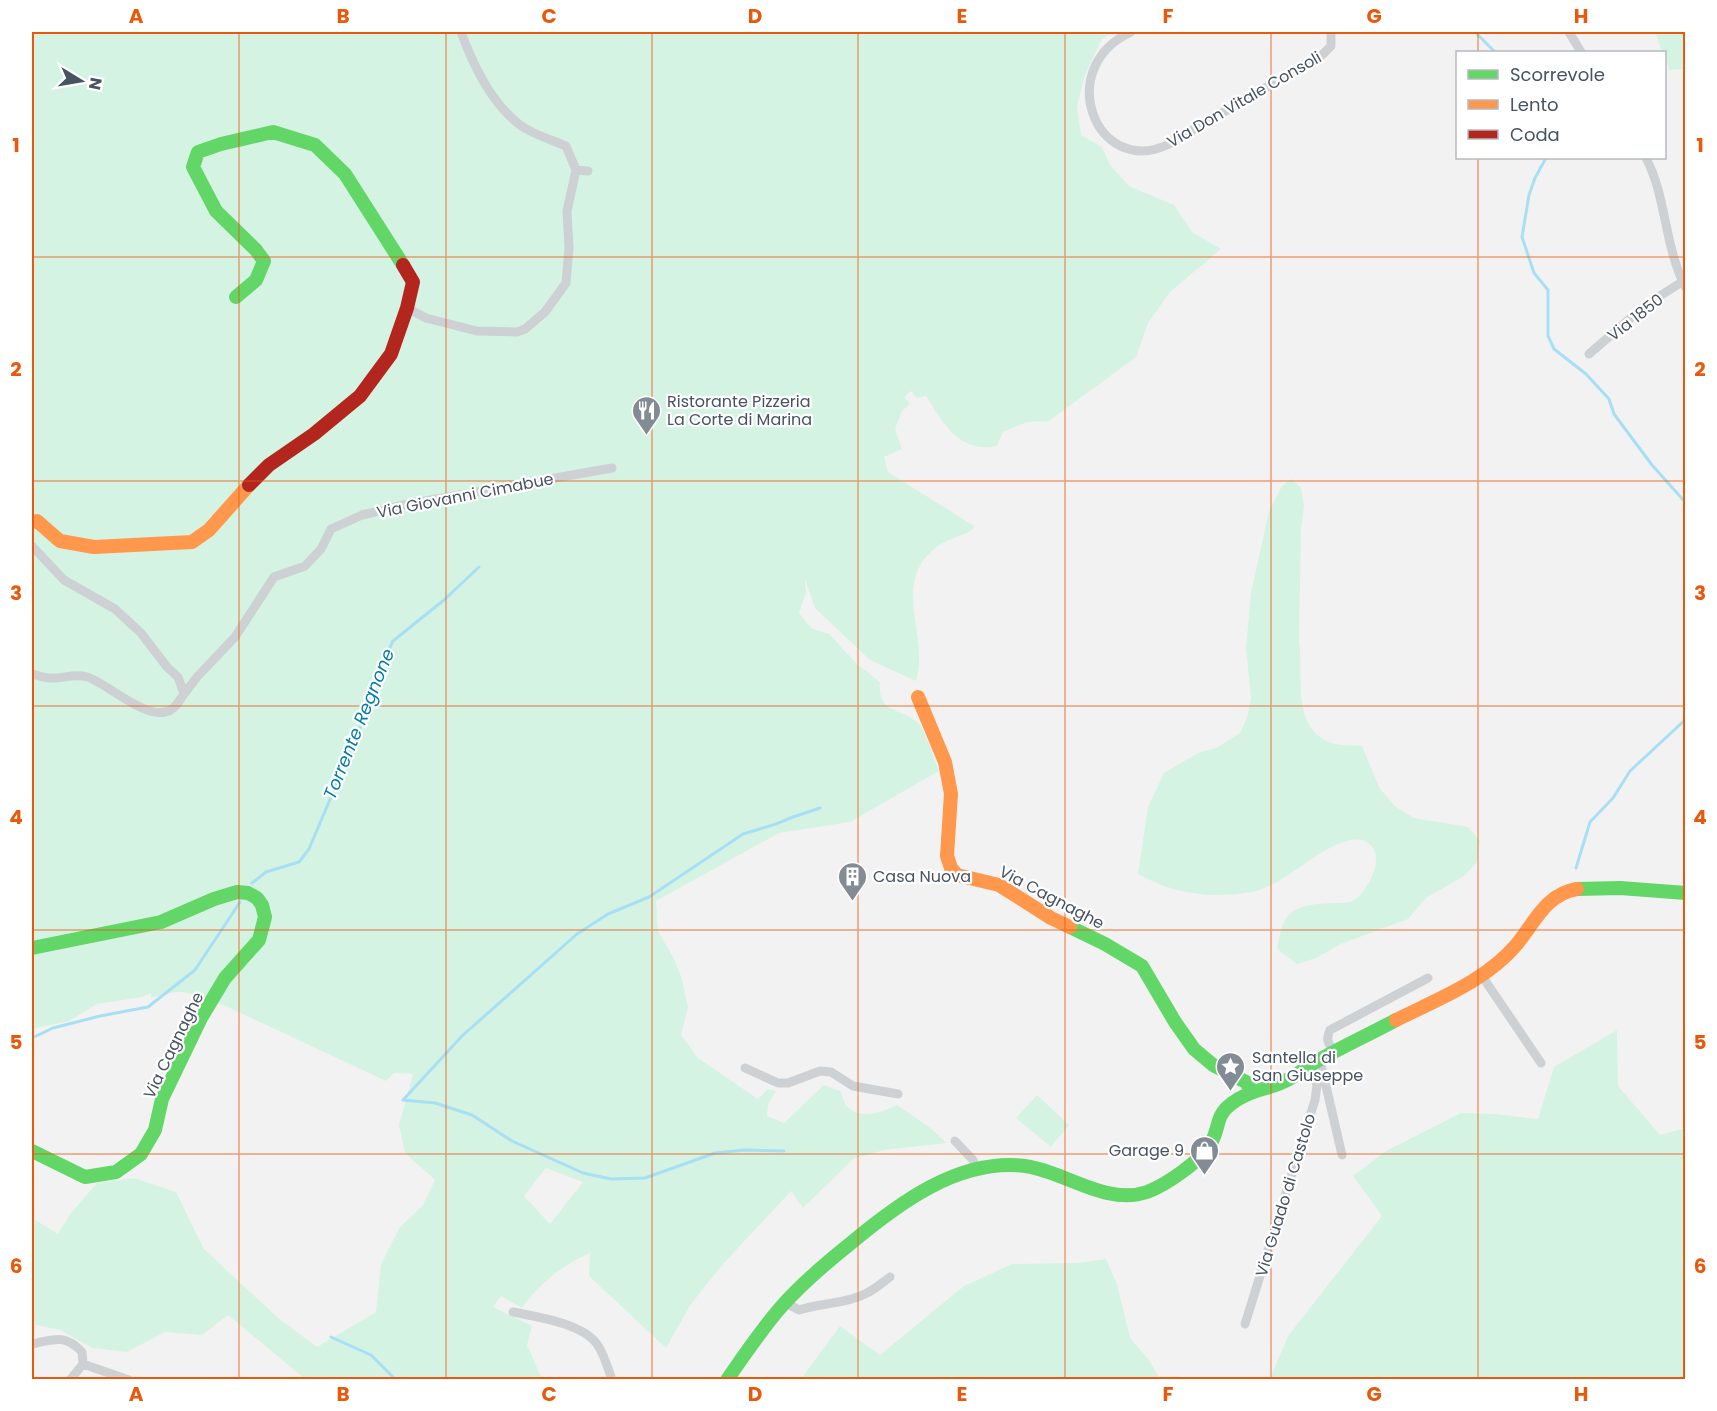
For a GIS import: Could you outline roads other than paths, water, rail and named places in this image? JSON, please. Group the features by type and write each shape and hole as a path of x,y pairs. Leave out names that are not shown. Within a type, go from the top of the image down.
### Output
{"street":[{"path":"407,308 426,318 477,331 517,332 525,329 545,312 566,283 569,248 567,212 576,170 566,146 520,125 493,97 469,54 461,32"},
{"name":"Via Don Vitale Consoli","path":"1127,33 1106,50 1096,62 1090,76 1088,90 1094,116 1101,129 1119,144 1139,151 1157,149 1322,55 1331,46 1331,32"},
{"path":"1569,32 1580,51"},
{"path":"32,522 37,521 60,541 94,547 192,542 209,531 237,497 269,465 314,434 360,396 391,354 407,308 413,282 387,237 345,174 315,145 273,132 221,144 198,152 193,167 208,201 226,223 258,251 264,261 256,280 236,297"},
{"name":"Via 1850","path":"1589,354 1647,304 1684,285 1668,235 1652,168 1647,159"},
{"path":"576,170 588,171"},
{"name":"Via Giovanni Cimabue","path":"32,674 51,678 77,674 91,678 148,711 162,713 173,709 197,677 235,637 274,577 305,566 321,549 331,529 362,515 408,504 612,468"},
{"path":"32,546 64,580 116,609 141,633 167,667 178,677 184,694"},
{"name":"Via Cagnaghe","path":"918,697 947,772 951,794 947,856 951,868 957,875 999,885 1051,918 1105,944 1142,966 1194,1049 1213,1065 1246,1082 1252,1091"},
{"path":"727,1380 786,1303 812,1275 886,1213 926,1189 975,1169 1021,1166 1058,1175 1112,1194 1143,1193 1158,1186 1206,1150 1211,1144 1217,1121 1222,1112 1252,1091 1284,1082 1315,1063 1482,976 1501,961 1539,913 1557,896 1575,888 1598,887 1686,893"},
{"name":"Via Cagnaghe","path":"32,948 88,939 161,922 228,894 248,893 257,898 262,905 265,917 259,940 225,978 201,1018 162,1099 155,1130 141,1154 116,1172 85,1177 32,1150"},
{"path":"1482,976 1541,1063"},
{"path":"1335,1053 1328,1044 1327,1036 1330,1030 1428,978"},
{"path":"1315,1063 1342,1155"},
{"name":"Via Guado di Castolo","path":"1245,1324 1315,1100 1317,1085 1315,1063"},
{"path":"745,1068 778,1083 788,1083 820,1071 831,1072 854,1086 898,1094"},
{"path":"956,1141 973,1160 975,1169"},
{"path":"786,1303 799,1311 815,1305 852,1299 867,1294 890,1277"},
{"path":"513,1312 554,1320 578,1330 596,1342 612,1380"},
{"path":"32,1344 62,1340 72,1342 82,1352 83,1364 70,1380"},
{"path":"83,1364 129,1380"}],"waterway":[{"path":"1475,32 1494,51"},
{"path":"1545,159 1529,195 1522,237 1534,273 1548,290 1548,336 1554,349 1586,374 1609,399 1614,414 1652,465 1686,503"},
{"name":"Torrente Regnone","path":"252,883 266,872 299,862 309,849 359,731 373,684 393,641 444,600 479,567"},
{"path":"1576,868 1590,822 1613,798 1630,771 1686,719"},
{"path":"403,1100 462,1036 577,934 608,914 649,897 743,834 820,808"},
{"name":"Torrente Regnone","path":"32,1038 53,1028 148,1007 195,970 240,902"},
{"path":"403,1100 435,1103 472,1115 512,1141 583,1173 611,1179 645,1178 715,1153 745,1150 784,1151"},
{"path":"331,1337 371,1355 396,1380"}],"place":[{"name":"Ristorante Pizzeria La Corte di Marina","path":"646,436"},
{"name":"Casa Nuova","path":"852,902"},
{"name":"Santella di San Giuseppe","path":"1231,1092"},
{"name":"Garage 9","path":"1205,1176"}]}
